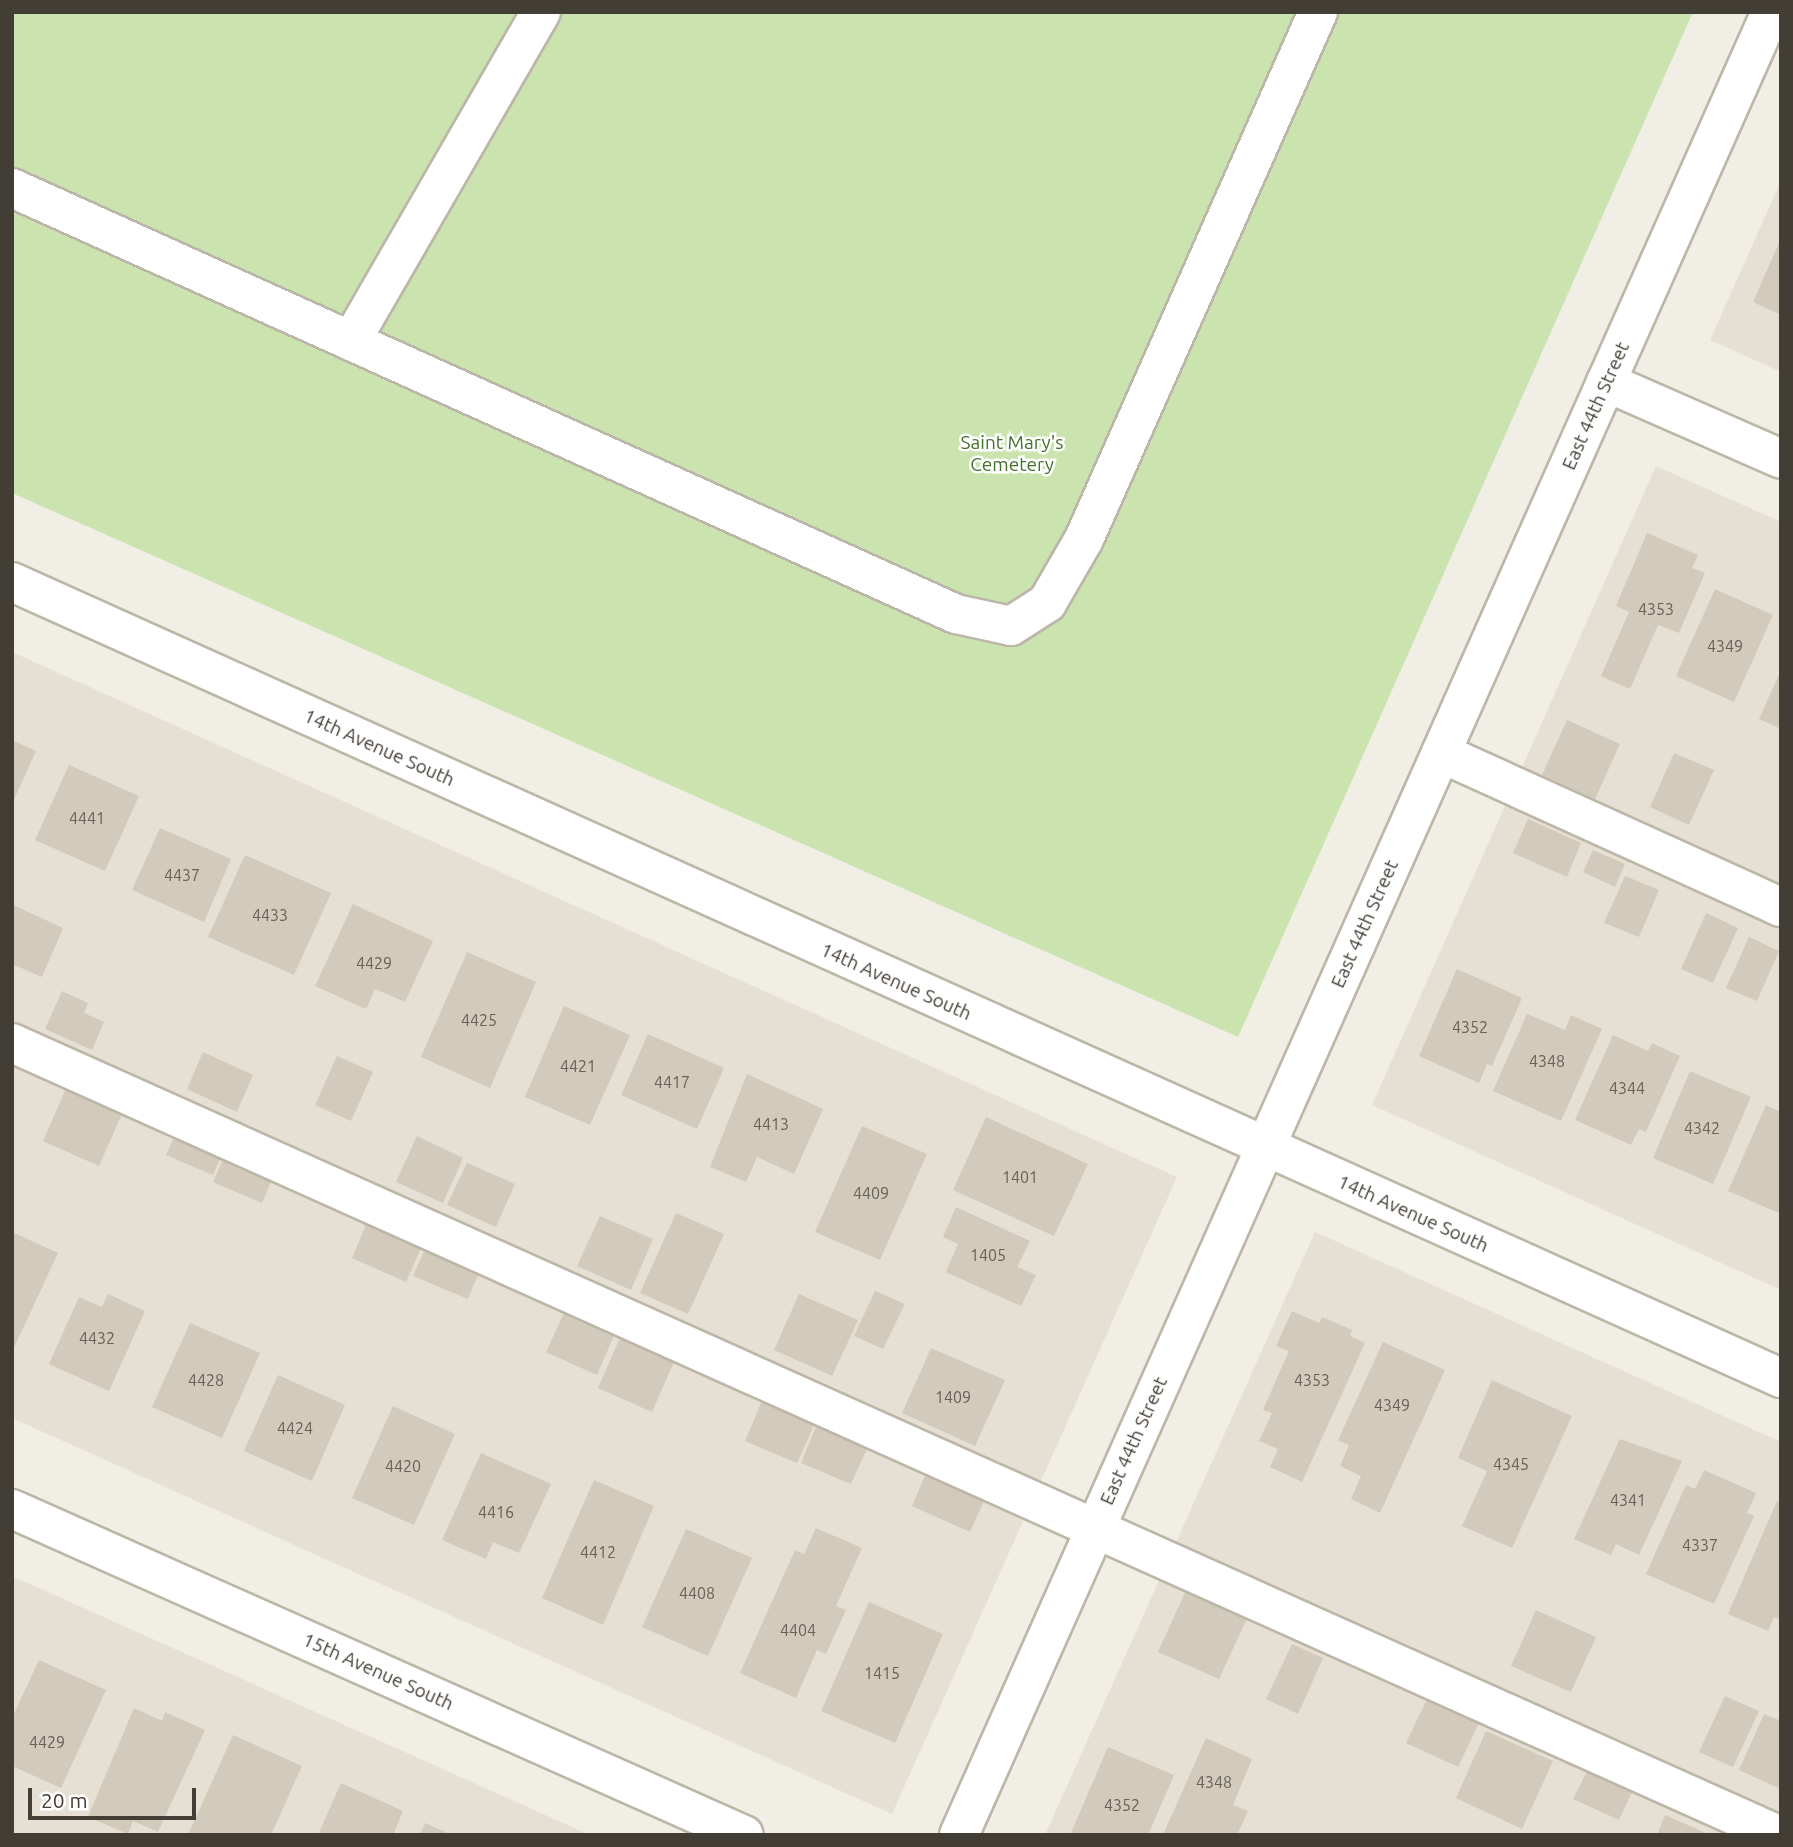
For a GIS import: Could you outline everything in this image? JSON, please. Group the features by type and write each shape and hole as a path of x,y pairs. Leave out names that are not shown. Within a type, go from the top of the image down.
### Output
{"street":[{"path":"351,341 541,12"},
{"path":"12,188 956,614 1011,625 1047,603 1084,539 1318,12"},
{"name":"East 44th Street","path":"959,1835 1771,12"},
{"path":"1606,382 1781,459"},
{"name":"14th Avenue South","path":"12,582 1265,1149 1781,1378"},
{"path":"1441,753 1781,907"},
{"path":"12,1043 1778,1835"},
{"name":"15th Avenue South","path":"12,1509 744,1835"}],"shaded area":[{"path":"1781,181 1781,372 1710,340"},
{"path":"1656,466 1781,522 1781,1290 1372,1105"},
{"path":"12,652 1177,1177 892,1814 12,1418"},
{"path":"1315,1232 1781,1442 1781,1835 1045,1835"},
{"path":"12,1576 590,1835 12,1835"}],"green space":[{"name":"Saint Mary's Cemetery","path":"12,12 1693,12 1238,1037 12,493"}],"building":[{"path":"1781,238 1781,315 1753,302"},
{"path":"1647,533 1698,555 1692,568 1705,573 1679,633 1658,625 1630,689 1601,676 1629,612 1616,606"},
{"path":"1715,589 1773,615 1734,702 1676,676"},
{"path":"1781,670 1781,729 1759,719"},
{"path":"1567,720 1620,744 1595,799 1542,775"},
{"path":"12,740 36,751 12,804"},
{"path":"1674,753 1714,770 1689,825 1650,807"},
{"path":"69,765 139,796 105,871 35,840"},
{"path":"1528,819 1581,843 1567,877 1513,853"},
{"path":"160,828 231,859 204,922 132,890"},
{"path":"1593,850 1625,864 1615,887 1583,872"},
{"path":"245,855 331,893 294,975 208,937"},
{"path":"1625,876 1659,890 1639,937 1604,923"},
{"path":"353,904 433,941 405,1002 375,989 366,1009 315,986"},
{"path":"13,905 63,928 42,977 12,964"},
{"path":"1706,913 1738,928 1713,983 1681,969"},
{"path":"1749,937 1779,951 1757,1001 1726,988"},
{"path":"467,952 536,982 490,1088 421,1057"},
{"path":"1457,969 1522,998 1492,1066 1487,1064 1479,1083 1419,1056"},
{"path":"62,991 88,1003 84,1013 104,1022 92,1050 45,1029"},
{"path":"564,1006 630,1035 590,1125 525,1097"},
{"path":"1527,1014 1565,1030 1571,1015 1602,1029 1561,1121 1493,1091"},
{"path":"648,1034 724,1068 697,1129 621,1095"},
{"path":"1613,1035 1648,1051 1652,1043 1680,1056 1646,1132 1639,1129 1631,1145 1575,1120"},
{"path":"203,1052 253,1075 237,1112 187,1089"},
{"path":"337,1056 373,1072 351,1121 315,1105"},
{"path":"1690,1071 1751,1097 1713,1184 1653,1158"},
{"path":"747,1074 823,1109 794,1174 757,1157 746,1182 710,1167"},
{"path":"71,1077 127,1102 99,1166 43,1141"},
{"path":"1766,1105 1781,1112 1781,1214 1728,1191"},
{"path":"986,1117 1088,1164 1054,1236 953,1190"},
{"path":"181,1123 227,1143 213,1175 166,1155"},
{"path":"862,1126 927,1154 880,1260 815,1232"},
{"path":"417,1136 463,1158 443,1203 396,1182"},
{"path":"229,1146 277,1167 262,1203 213,1182"},
{"path":"467,1163 515,1184 496,1227 447,1205"},
{"path":"956,1207 1030,1241 1017,1267 1036,1275 1021,1306 946,1272 958,1244 943,1237"},
{"path":"371,1213 426,1237 406,1282 352,1258"},
{"path":"676,1213 724,1234 688,1314 640,1293"},
{"path":"600,1216 653,1239 631,1290 577,1266"},
{"path":"12,1232 58,1253 12,1352"},
{"path":"429,1240 483,1263 468,1299 413,1276"},
{"path":"875,1291 905,1304 883,1349 854,1336"},
{"path":"108,1294 145,1311 109,1391 49,1364 79,1297 102,1307"},
{"path":"799,1294 858,1320 832,1376 774,1350"},
{"path":"569,1302 619,1324 597,1375 546,1352"},
{"path":"1292,1311 1319,1323 1322,1317 1352,1330 1350,1336 1365,1343 1302,1482 1270,1467 1278,1449 1259,1441 1272,1413 1263,1410 1289,1351 1276,1346"},
{"path":"190,1323 260,1353 222,1438 152,1407"},
{"path":"623,1331 677,1355 652,1412 598,1388"},
{"path":"1383,1342 1445,1370 1380,1513 1351,1499 1361,1476 1340,1466 1349,1445 1338,1440"},
{"path":"931,1348 1005,1380 975,1446 902,1413"},
{"path":"278,1375 345,1405 312,1481 244,1451"},
{"path":"1492,1380 1572,1416 1512,1548 1462,1526 1487,1471 1458,1458"},
{"path":"766,1391 819,1414 797,1463 745,1441"},
{"path":"393,1406 455,1434 414,1525 352,1498"},
{"path":"821,1415 872,1438 851,1484 801,1463"},
{"path":"1620,1439 1682,1461 1639,1555 1616,1544 1611,1555 1574,1539"},
{"path":"481,1453 551,1484 519,1553 493,1542 486,1559 442,1540"},
{"path":"930,1464 989,1490 970,1532 912,1506"},
{"path":"1704,1470 1756,1493 1747,1513 1754,1516 1714,1604 1646,1574 1686,1485 1695,1489"},
{"path":"594,1480 654,1506 603,1625 542,1598"},
{"path":"1777,1501 1781,1503 1781,1620 1774,1617 1768,1631 1728,1614"},
{"path":"816,1528 862,1548 836,1606 846,1610 826,1654 817,1650 796,1698 740,1673 795,1550 804,1554"},
{"path":"686,1529 752,1558 708,1656 642,1627"},
{"path":"1188,1586 1249,1614 1219,1679 1158,1652"},
{"path":"869,1602 943,1634 895,1743 821,1711"},
{"path":"1536,1610 1596,1637 1571,1692 1511,1666"},
{"path":"1292,1644 1323,1658 1298,1714 1266,1699"},
{"path":"39,1660 106,1690 61,1788 12,1766 12,1718"},
{"path":"1430,1693 1482,1717 1458,1767 1406,1743"},
{"path":"1725,1696 1759,1711 1733,1767 1699,1752"},
{"path":"134,1708 162,1721 165,1712 205,1730 158,1832 133,1821 128,1834 88,1817"},
{"path":"1764,1714 1781,1721 1781,1789 1739,1770"},
{"path":"1486,1731 1553,1761 1522,1829 1456,1798"},
{"path":"233,1735 302,1766 271,1835 188,1835"},
{"path":"1206,1738 1252,1759 1233,1805 1248,1811 1237,1835 1163,1835"},
{"path":"1108,1747 1174,1775 1148,1835 1070,1835"},
{"path":"1591,1763 1636,1783 1619,1820 1573,1799"},
{"path":"341,1783 403,1811 393,1835 318,1835"},
{"path":"1665,1815 1706,1833 1657,1835"},
{"path":"425,1823 452,1835 420,1835"}]}
